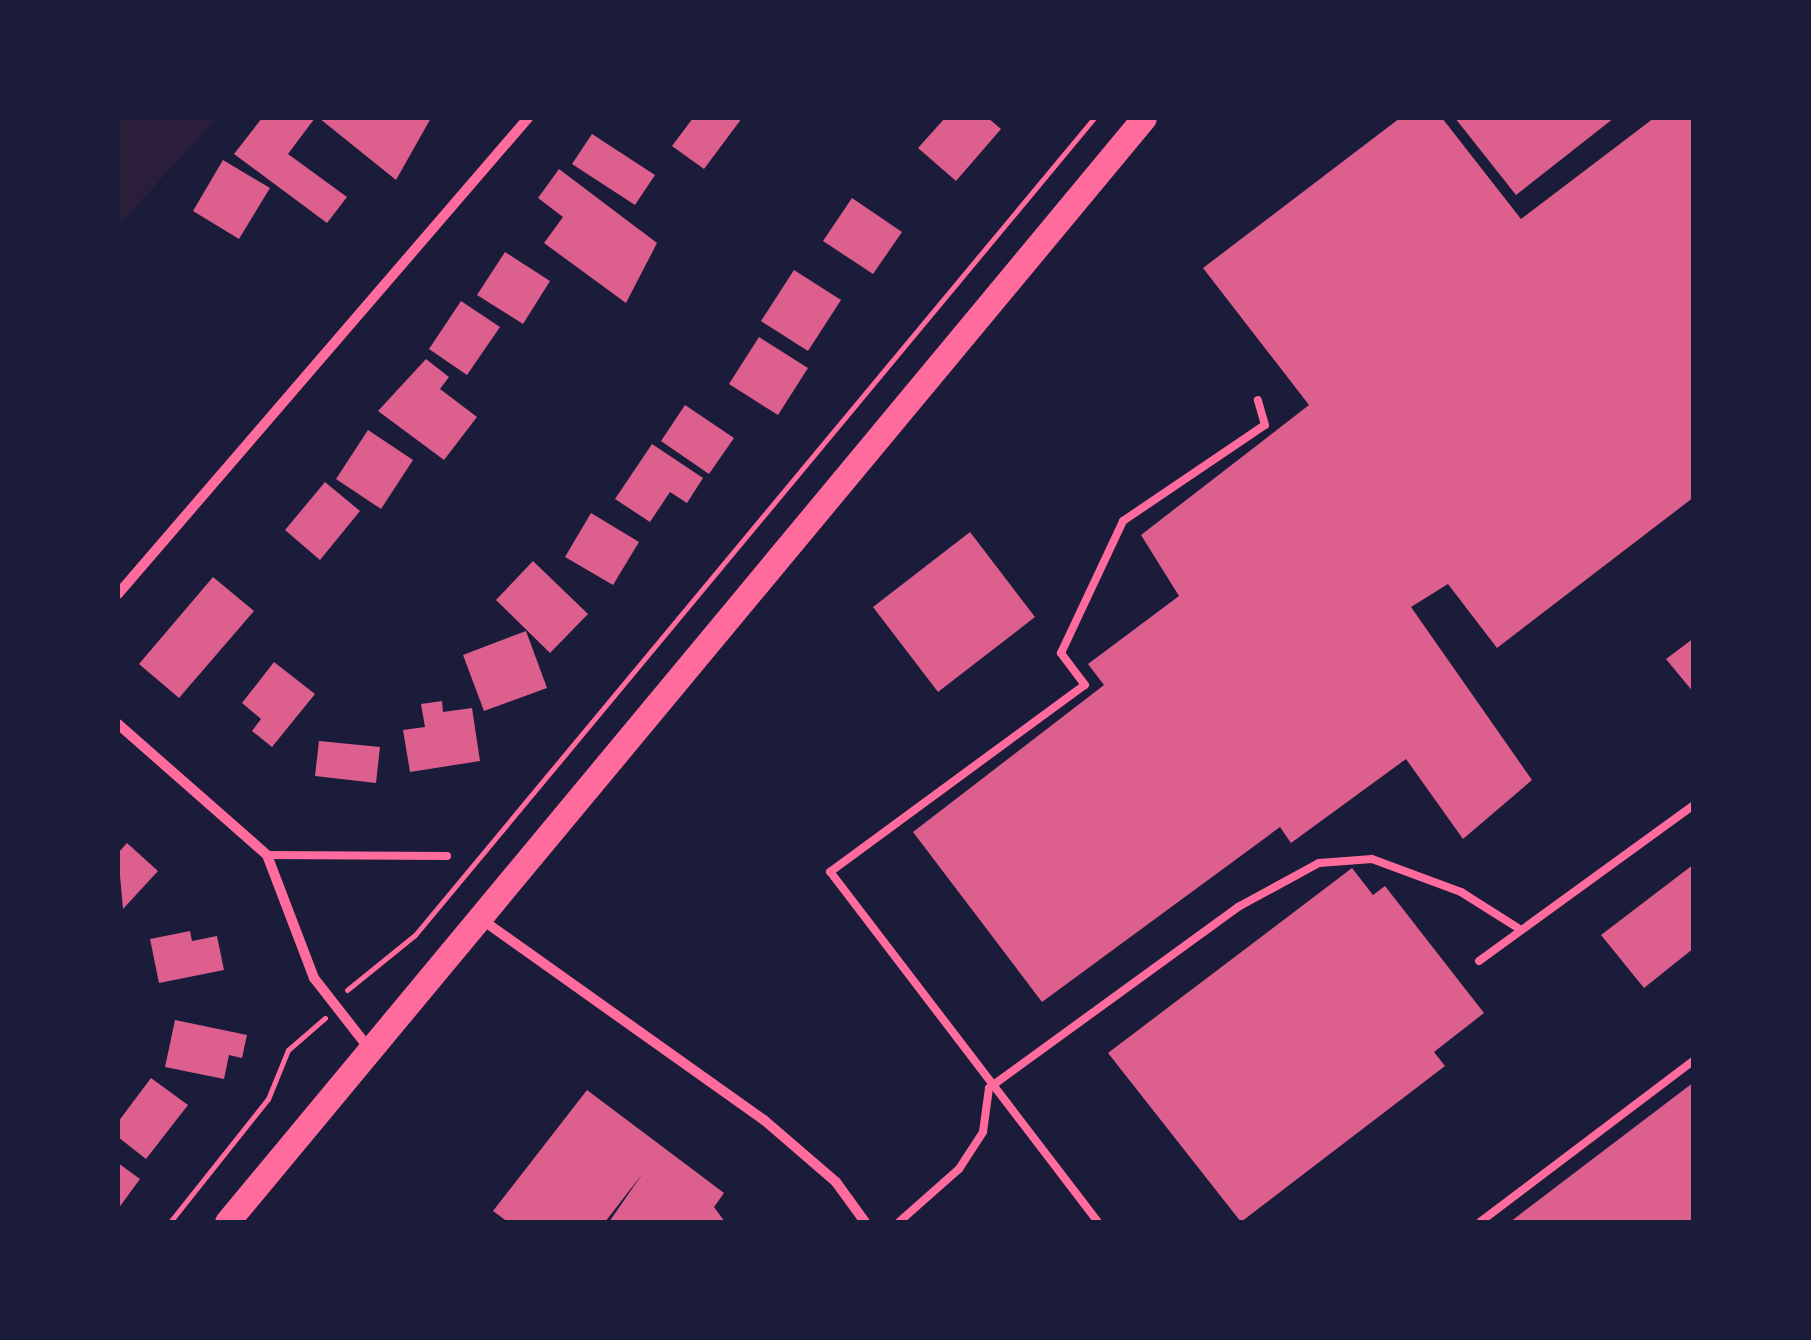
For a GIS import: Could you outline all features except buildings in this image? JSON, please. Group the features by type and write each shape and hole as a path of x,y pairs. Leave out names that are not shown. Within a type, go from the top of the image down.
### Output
{"highway":[{"path":"227,1222 1144,118"}],"street":[{"path":"118,594 528,118"},
{"path":"118,724 268,855 314,978 371,1050"},
{"path":"480,919 764,1120 836,1182 865,1222"}],"lane":[{"path":"1098,1222 988,1088 830,872 1086,684 1062,652 1122,521 1266,425 1258,400"},
{"path":"1479,960 1694,805"},
{"path":"268,855 447,856"},
{"path":"898,1222 960,1169 983,1132 988,1088 1238,907 1320,863 1372,859 1461,892 1521,930"},
{"path":"1480,1222 1694,1060"}],"path":[{"path":"170,1222 268,1099 288,1050 336,1010 356,975 414,935 573,750 1094,118"}],"shaded area":[{"path":"118,118 217,118 118,226"}]}
